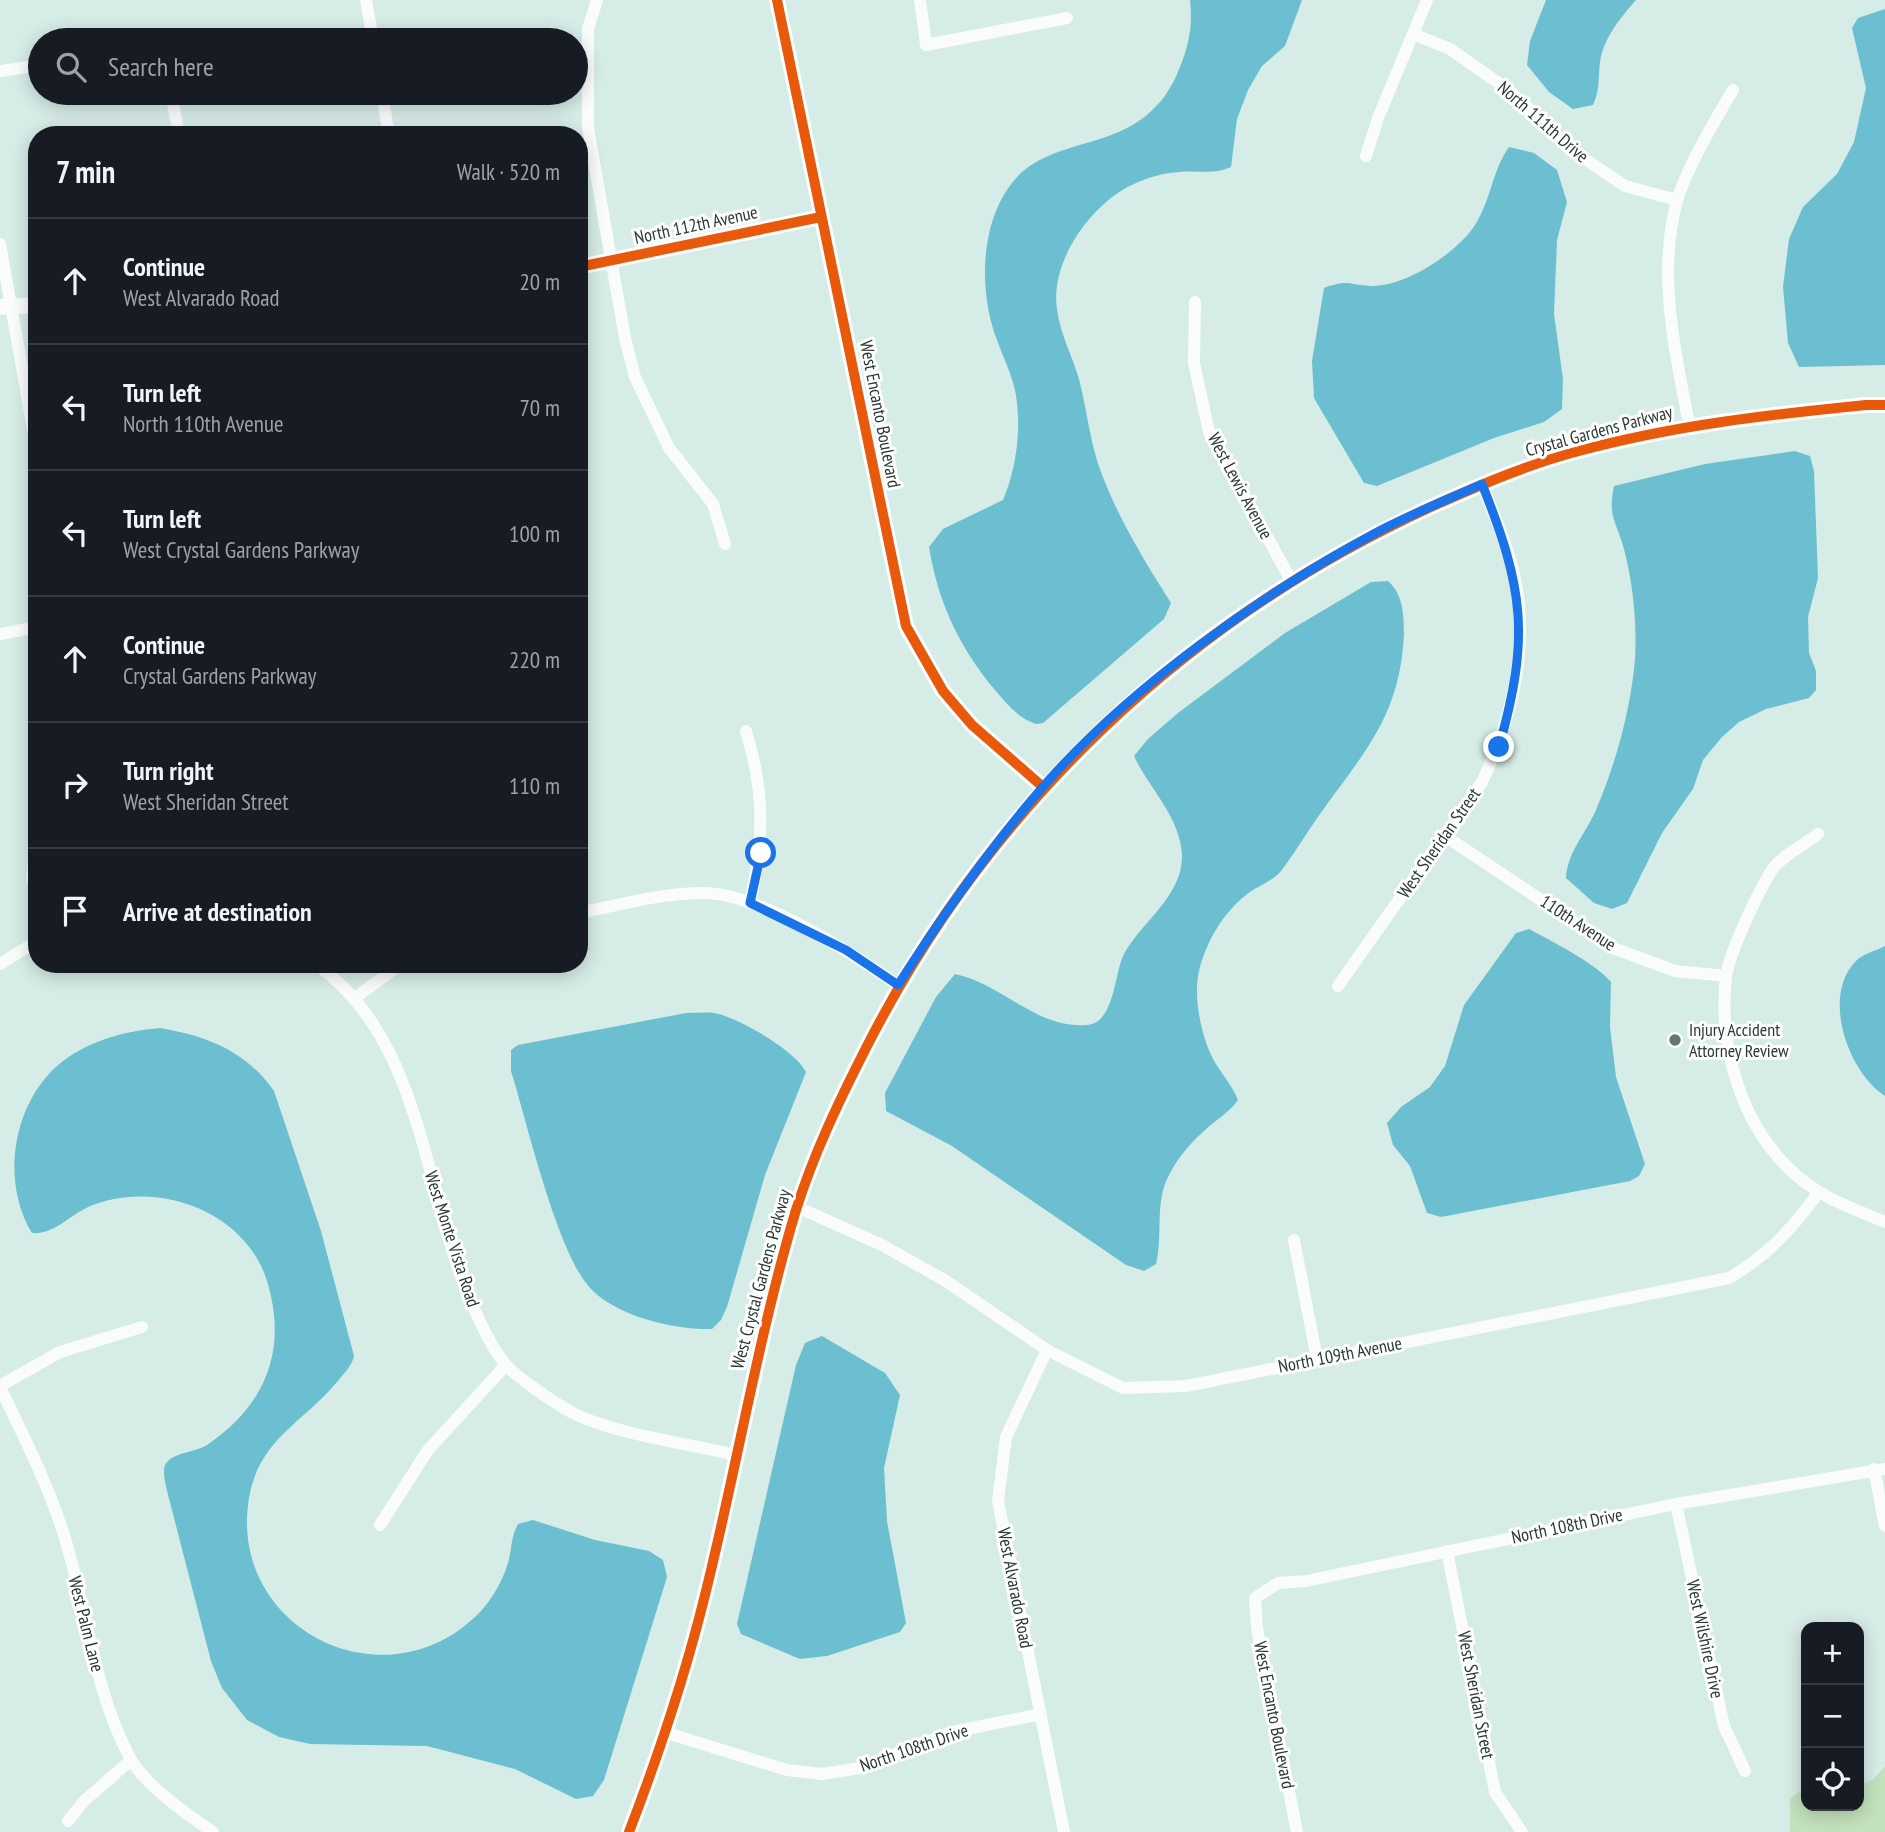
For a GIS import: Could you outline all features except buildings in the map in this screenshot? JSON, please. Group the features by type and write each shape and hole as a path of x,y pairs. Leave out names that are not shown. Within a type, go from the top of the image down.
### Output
{"street":[{"path":"366,0 371,28"},
{"path":"597,0 588,29 588,128 610,262 635,377 669,448 713,504 725,544"},
{"name":"West Encanto Boulevard","path":"777,0 906,626 943,691 972,725 1043,787"},
{"path":"920,0 926,45 1067,18"},
{"path":"1366,156 1427,0"},
{"name":"North 111th Drive","path":"1413,34 1450,49 1510,90 1573,151 1625,186 1677,200"},
{"path":"0,71 28,67"},
{"path":"1689,424 1674,352 1669,290 1677,200 1715,120 1733,90"},
{"path":"173,105 177,126"},
{"path":"384,105 388,126"},
{"name":"North 112th Avenue","path":"588,266 821,217"},
{"path":"0,244 6,306 28,410"},
{"name":"West Lewis Avenue","path":"1195,302 1194,363 1209,432 1292,582"},
{"path":"6,306 28,305"},
{"name":"Crystal Gardens Parkway","path":"1043,787 1108,722 1181,660 1292,582 1382,530 1482,484 1575,452 1689,424 1885,405"},
{"name":"West Sheridan Street","path":"1338,986 1482,782 1499,747 1514,694 1519,646 1518,596 1504,540 1482,484"},
{"path":"0,634 28,629"},
{"path":"746,731 755,760 763,817 761,853 750,903"},
{"name":"West Crystal Gardens Parkway","path":"629,1832 667,1733 706,1593 766,1318 797,1207 828,1122 898,985 963,886 1043,787"},
{"path":"1818,834 1773,868 1746,922 1726,976 1726,1039 1740,1095 1764,1139 1794,1174 1818,1193 1885,1222"},
{"name":"110th Avenue","path":"1445,836 1613,948 1675,971 1726,976"},
{"path":"588,911 688,894 710,893 750,903 846,950 898,985"},
{"path":"0,964 28,947"},
{"name":"West Monte Vista Road","path":"327,973 356,998 398,1066 458,1269 477,1315 506,1364 571,1412 623,1429 735,1455"},
{"path":"356,998 389,973"},
{"name":"North 109th Avenue","path":"797,1207 882,1245 1047,1350 1124,1388 1186,1386 1729,1278 1760,1260 1791,1230 1818,1193"},
{"path":"1294,1240 1317,1359"},
{"path":"0,1387 60,1352 142,1327"},
{"name":"West Alvarado Road","path":"1047,1350 1006,1437 998,1501 1064,1832"},
{"path":"380,1525 428,1450 506,1364"},
{"name":"West Palm Lane","path":"0,1387 29,1446 62,1529 98,1674 131,1760 179,1810 213,1832"},
{"path":"1880,1469 1885,1527"},
{"name":"North 108th Drive","path":"1255,1598 1278,1583 1306,1581 1676,1504 1880,1469"},
{"name":"West Wilshire Drive","path":"1676,1504 1724,1726 1745,1770"},
{"name":"West Sheridan Street","path":"1447,1551 1495,1792 1522,1832"},
{"name":"West Encanto Boulevard","path":"1255,1598 1256,1628 1297,1832"},
{"name":"North 108th Drive","path":"667,1733 787,1770 822,1774 860,1768 952,1732 1041,1714"},
{"path":"68,1821 84,1801 131,1760"}],"green space":[{"path":"1885,1766 1885,1832 1790,1832 1790,1799 1801,1790 1801,1811 1864,1811 1864,1783 1873,1780"}],"water":[{"path":"1190,0 1302,0 1285,46 1262,66 1248,90 1237,119 1231,167 1212,172 1165,174 1124,189 1097,211 1074,240 1065,257 1056,292 1057,309 1063,336 1079,379 1097,461 1124,523 1171,603 1164,619 1043,723 1036,724 1018,714 1009,705 971,657 944,605 929,547 943,529 1003,500 1015,460 1018,418 1015,390 988,308 985,272 989,236 1000,202 1009,187 1027,168 1048,156 1121,131 1144,118 1164,97 1186,51 1191,26"},
{"path":"1546,0 1636,0 1605,45 1593,105 1573,109 1549,92 1527,65 1530,41"},
{"path":"1885,9 1885,365 1799,367 1788,343 1783,287 1789,239 1803,207 1837,174 1854,142 1866,88 1852,28 1858,18"},
{"path":"1509,147 1534,153 1557,170 1567,202 1557,240 1554,314 1563,379 1562,409 1544,422 1494,438 1377,486 1364,483 1314,398 1312,361 1324,288 1344,283 1384,285 1414,275 1443,257 1467,236 1475,225"},
{"path":"1795,451 1810,456 1814,471 1818,578 1808,617 1809,653 1816,671 1816,690 1809,698 1766,709 1739,722 1722,737 1703,760 1693,789 1662,833 1627,903 1612,909 1594,903 1566,878 1573,852 1596,810 1615,759 1634,670 1633,596 1625,553 1613,514 1614,486 1705,464"},
{"path":"1388,581 1400,598 1404,634 1396,688 1388,710 1365,751 1281,871 1238,902 1211,939 1197,981 1199,1016 1213,1059 1238,1100 1192,1142 1167,1179 1161,1199 1156,1264 1144,1271 1126,1265 952,1146 886,1111 885,1093 936,997 955,974 989,987 1052,1020 1087,1025 1103,1016 1112,996 1124,954 1169,896 1176,883 1182,855 1176,828 1134,756 1148,739 1178,713 1285,633 1371,582"},
{"path":"1529,929 1584,960 1611,982 1610,1027 1616,1077 1645,1164 1639,1176 1630,1181 1441,1217 1427,1213 1410,1166 1393,1145 1387,1123 1401,1107 1430,1087 1445,1066 1464,1005 1516,933"},
{"path":"1885,946 1885,1096 1860,1070 1850,1052 1840,1013 1841,993 1846,976 1856,961"},
{"path":"686,1013 714,1013 737,1021 779,1045 791,1054 806,1072 765,1175 727,1307 721,1320 712,1329 681,1327 648,1320 617,1308 592,1290 579,1273 556,1220 511,1071 511,1050 518,1045"},
{"path":"160,1028 194,1036 224,1048 251,1065 274,1091 321,1231 354,1356 350,1366 337,1382 272,1446 254,1478 249,1498 249,1545 263,1585 288,1618 322,1641 361,1653 402,1653 443,1640 481,1611 503,1577 518,1524 533,1520 595,1540 649,1551 663,1560 667,1577 604,1780 593,1796 576,1799 515,1769 427,1746 310,1744 279,1737 247,1720 222,1688 211,1661 166,1487 164,1470 172,1458 207,1445 227,1429 257,1394 273,1353 273,1306 267,1281 256,1257 240,1236 220,1220 196,1207 145,1196 119,1198 93,1205 48,1231 32,1233 22,1213 16,1191 14,1169 21,1123 42,1083 57,1066 80,1050 106,1039"},
{"path":"822,1336 885,1373 900,1395 884,1468 887,1521 906,1623 900,1632 827,1656 800,1659 741,1634 737,1624 796,1365 805,1343"}],"cycle path":[{"path":"777,0 906,626 943,691 972,725 1043,787"},
{"path":"588,265 821,217"},
{"path":"629,1832 671,1715 689,1655 717,1547 782,1258 811,1168 866,1048 916,960 972,877 1034,800 1103,729 1177,663 1258,604 1343,552 1433,506 1560,456 1650,434 1757,417 1885,405"}],"place":[{"name":"Injury Accident Attorney Review","path":"1675,1040"}],"route":[{"path":"761,853 750,903 846,950 898,985 963,886 1043,787 1108,722 1181,660 1234,620 1292,582 1382,530 1482,484 1504,540 1518,596 1519,646 1514,694 1499,747"}]}
